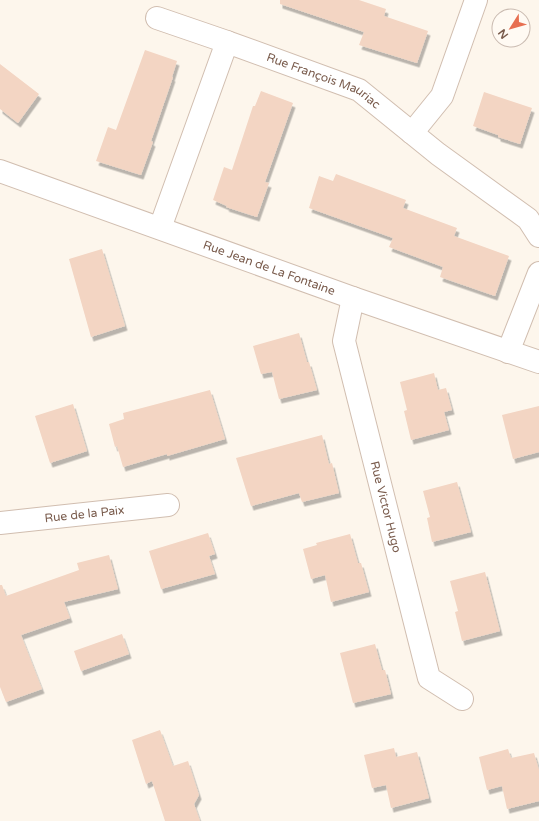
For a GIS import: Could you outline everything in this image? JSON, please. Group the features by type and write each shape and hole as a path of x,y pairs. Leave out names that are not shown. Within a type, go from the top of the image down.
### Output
{"street":[{"path":"412,132 442,96 476,0"},
{"name":"Rue François Mauriac","path":"157,18 359,90 438,154 528,219 539,236"},
{"path":"160,228 227,42"},
{"name":"Rue Jean de La Fontaine","path":"0,171 353,298 539,362"},
{"path":"508,352 539,273"},
{"name":"Rue Victor Hugo","path":"353,298 344,341 429,678 462,699"},
{"name":"Rue de la Paix","path":"0,523 168,505"}],"building":[{"path":"280,0 359,0 386,9 384,16 428,31 417,63 359,45 364,32 280,4"},
{"path":"145,50 177,61 151,141 153,142 141,175 96,161 108,127 116,130"},
{"path":"0,64 39,94 18,123 0,109"},
{"path":"261,91 293,103 265,182 269,183 257,217 226,207 227,206 213,200 224,167 232,170 253,106 255,106"},
{"path":"484,92 532,108 520,144 498,137 498,135 473,126"},
{"path":"336,174 406,200 403,208 457,228 454,236 509,256 495,296 440,277 443,267 389,247 393,238 309,208 319,176 333,181"},
{"path":"102,249 125,326 91,337 69,259"},
{"path":"299,333 317,390 279,399 272,372 261,374 253,346"},
{"path":"434,373 438,390 446,388 452,410 444,412 449,430 411,440 404,411 407,410 400,382"},
{"path":"210,390 225,439 123,467 117,446 115,447 109,424 124,419 123,413"},
{"path":"73,404 87,451 50,463 35,416"},
{"path":"539,406 539,452 513,459 502,415"},
{"path":"322,435 329,464 332,463 339,493 302,502 299,493 251,506 236,458"},
{"path":"457,482 471,532 432,542 427,518 430,517 423,491"},
{"path":"208,533 215,554 209,556 215,574 161,589 149,551"},
{"path":"350,534 358,563 361,563 369,592 331,602 325,575 311,579 303,549 317,545 316,543"},
{"path":"109,555 118,589 64,602 70,618 21,635 42,689 6,702 0,687 0,585 2,585 6,596 79,570 77,563"},
{"path":"485,572 500,631 462,641 455,612 458,611 450,581"},
{"path":"122,634 129,654 81,671 74,651"},
{"path":"375,644 382,670 385,670 391,694 353,703 340,653"},
{"path":"160,730 173,766 188,761 199,795 194,804 200,821 165,821 152,781 146,784 132,740"},
{"path":"394,748 396,757 417,752 429,798 391,808 386,785 372,788 364,755"},
{"path":"508,749 511,758 534,753 539,770 539,801 507,809 502,786 487,790 479,757"}]}
